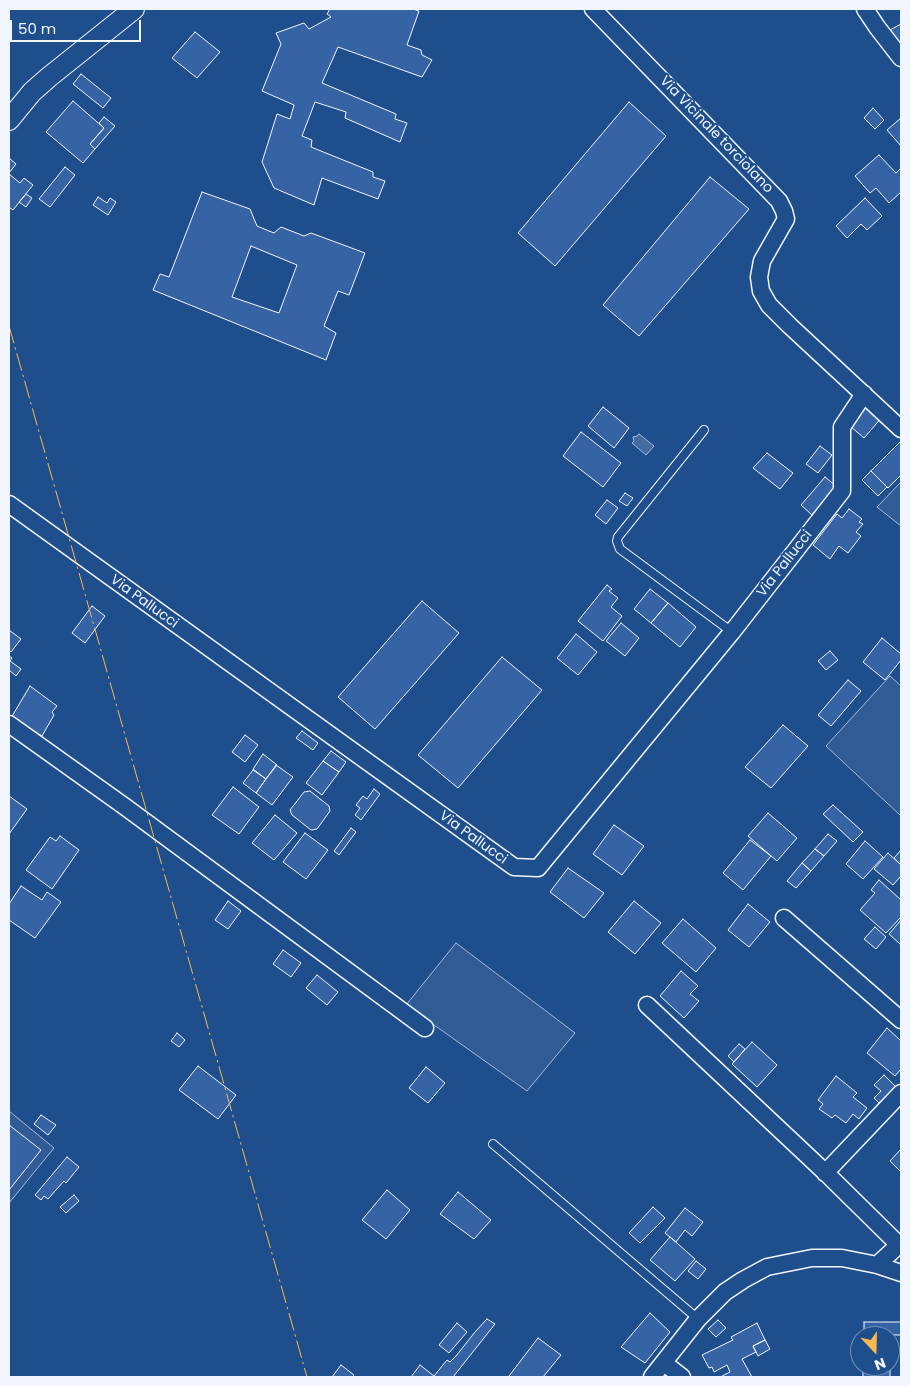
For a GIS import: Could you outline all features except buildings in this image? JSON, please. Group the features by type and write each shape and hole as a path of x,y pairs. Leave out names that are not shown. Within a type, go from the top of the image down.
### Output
{"street":[{"path":"9,120 32,92 49,76 134,9"},
{"name":"Via Vicinale torciolano","path":"593,9 779,201 786,219 762,262 759,277 761,291 769,305 776,312 901,429"},
{"path":"865,9 901,58"},
{"path":"9,101 32,92"},
{"name":"Via Pallucci","path":"9,504 514,867 538,868 732,632 842,491 842,427 864,394"},
{"path":"9,724 124,806 425,1028"},
{"path":"784,918 901,1020"},
{"path":"647,1005 900,1244 877,1265"},
{"path":"825,1173 901,1093"},
{"path":"652,1377 698,1319 725,1292 767,1267 812,1258 842,1258 877,1265 901,1273"},
{"path":"664,1363 682,1377"}],"lane":[{"path":"704,430 617,541 620,549 732,632"},
{"path":"493,1144 698,1319"}],"shaded area":[{"path":"639,434 654,446 646,455 632,443 634,441 633,437"},
{"path":"901,482 901,526 877,507"},
{"path":"890,676 901,686 901,816 826,746"},
{"path":"456,943 575,1033 527,1091 406,1005"},
{"path":"9,1111 54,1148 9,1203"}],"power":[{"path":"9,326 307,1377"}]}
